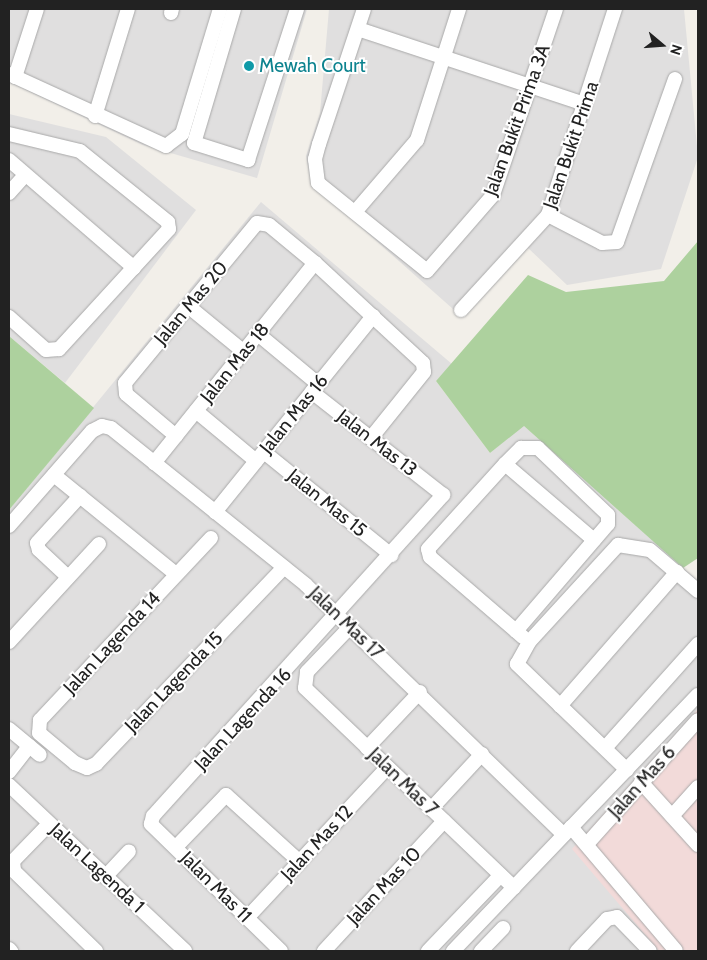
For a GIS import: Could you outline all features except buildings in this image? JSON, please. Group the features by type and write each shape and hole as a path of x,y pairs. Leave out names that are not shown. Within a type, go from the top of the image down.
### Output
{"street":[{"path":"37,9 12,75 160,147 178,139 220,9"},
{"path":"95,116 128,9"},
{"path":"234,9 194,143 245,160 251,158 297,9"},
{"path":"364,9 315,159 318,183 355,212 413,147 459,9"},
{"name":"Jalan Bukit Prima 3A","path":"355,212 427,271 493,195 556,9"},
{"name":"Jalan Bukit Prima","path":"461,310 548,215 615,9"},
{"path":"358,29 585,104"},
{"path":"548,215 602,243 617,242 675,79"},
{"path":"9,134 80,151 168,222 169,229 59,349 46,350 9,316"},
{"path":"9,160 134,268"},
{"path":"9,194 26,175"},
{"name":"Jalan Mas 20","path":"176,436 126,394 125,383 257,223 269,225 315,263"},
{"path":"315,263 423,363 424,372 371,438"},
{"name":"Jalan Mas 18","path":"154,463 315,263"},
{"path":"188,306 244,352"},
{"name":"Jalan Mas 16","path":"215,512 373,316"},
{"name":"Jalan Mas 13","path":"258,334 371,438 443,494"},
{"name":"Jalan Mas 15","path":"196,411 260,456 390,555"},
{"name":"Jalan Mas 17","path":"54,475 92,431 102,426 111,428 284,567 420,692 482,754 568,831 586,844 676,951"},
{"path":"516,631 608,524 608,515 538,448 521,448 427,553 516,631 529,642"},
{"path":"505,464 594,540"},
{"path":"9,526 54,475 176,574"},
{"name":"Jalan Lagenda 16","path":"151,824 153,816 338,615 443,494"},
{"path":"68,577 39,550 38,543 80,496"},
{"name":"Jalan Lagenda 14","path":"58,749 39,733 40,720 211,538"},
{"path":"9,642 99,544"},
{"path":"627,770 517,664 529,642 618,545 650,550 698,591"},
{"name":"Jalan Lagenda 15","path":"58,749 87,768 96,764 284,567"},
{"path":"560,706 677,572"},
{"name":"Jalan Mas 7","path":"349,628 307,672 305,688 514,888"},
{"path":"605,748 698,644"},
{"path":"368,748 420,692"},
{"path":"453,951 698,695"},
{"name":"Jalan Mas 6","path":"586,844 698,720"},
{"path":"9,729 40,756"},
{"path":"9,772 29,746"},
{"path":"432,809 482,754"},
{"name":"Jalan Mas 12","path":"247,918 387,768"},
{"path":"641,782 698,845"},
{"name":"Jalan Lagenda 1","path":"9,785 185,951"},
{"path":"672,816 698,787"},
{"path":"176,847 226,795 300,862"},
{"name":"Jalan Mas 10","path":"324,951 444,821"},
{"path":"49,824 13,861 14,871 96,951"},
{"name":"Jalan Mas 11","path":"151,824 280,951"},
{"path":"105,877 129,851"},
{"path":"428,951 501,875"},
{"path":"577,951 607,919 617,917 650,951"},
{"path":"481,951 503,928"}],"shaded area":[{"path":"9,9 307,9 257,178 143,145 9,82"},
{"path":"329,9 684,9 698,157 661,269 567,285 528,248 462,317 311,183 306,156 320,113"},
{"path":"9,114 106,137 196,210 65,383 9,336"},
{"path":"261,202 452,364 436,381 490,453 523,425 698,581 698,951 9,951 9,510"},
{"path":"698,709 698,951 659,951 572,849"}],"green space":[{"path":"698,241 698,558 683,568 524,426 490,453 436,381 528,275 566,292 664,281"},
{"path":"9,336 94,408 9,510"}],"place":[{"name":"Mewah Court","path":"249,66"}]}
